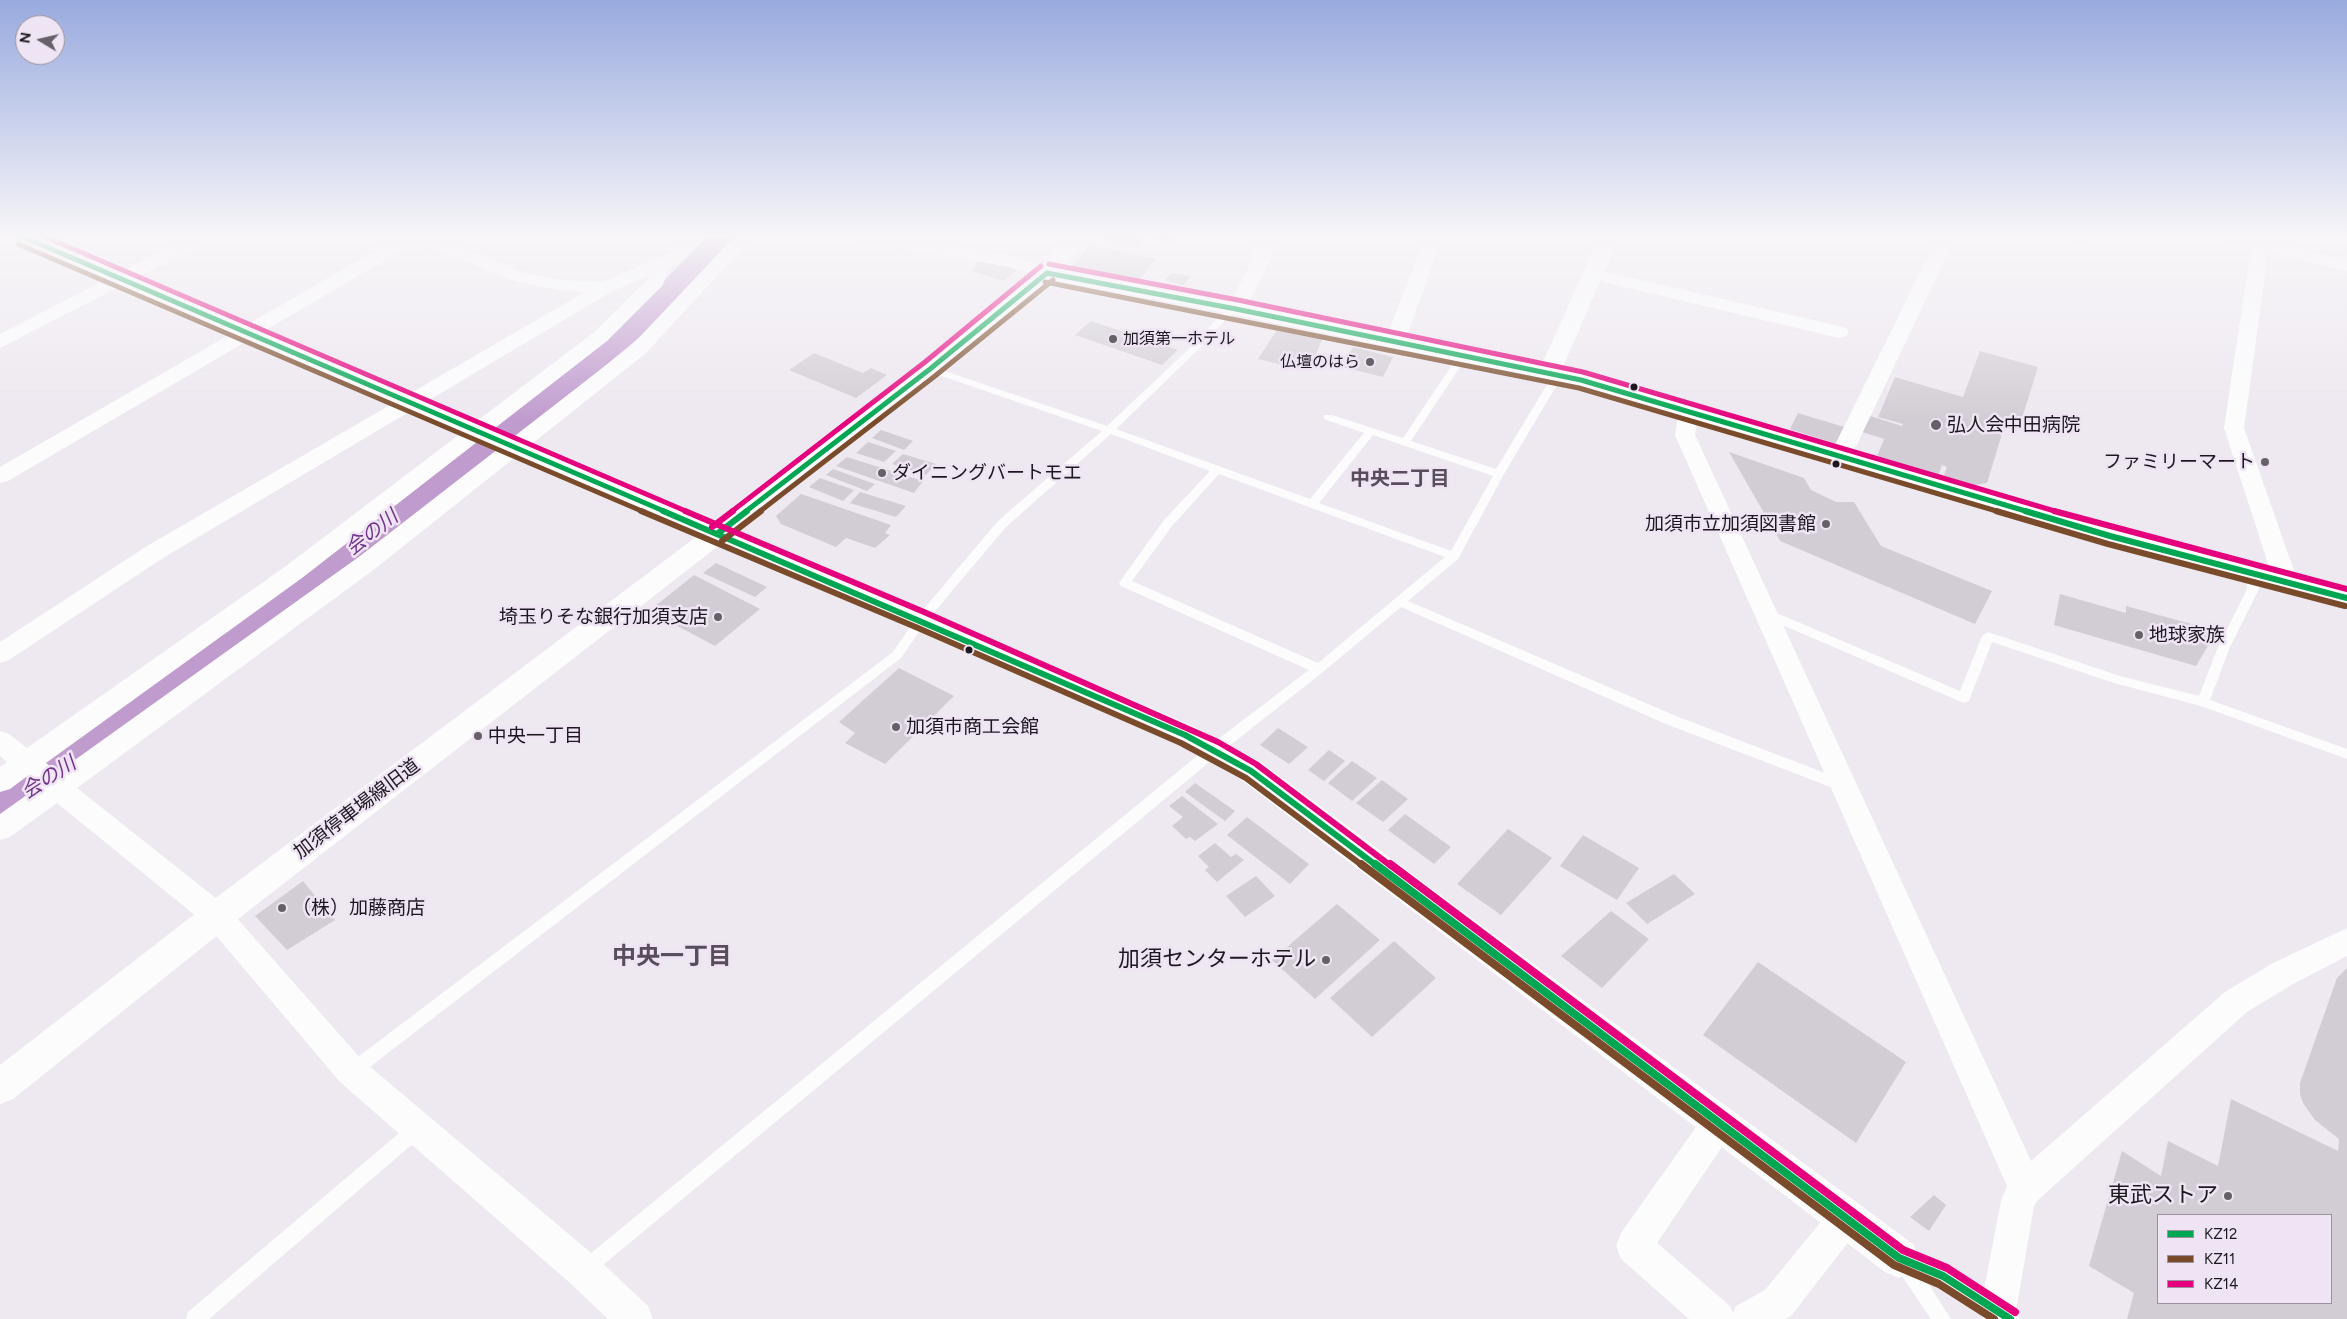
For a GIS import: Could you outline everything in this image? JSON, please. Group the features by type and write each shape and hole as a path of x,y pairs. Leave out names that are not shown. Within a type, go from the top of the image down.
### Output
{"main road":[{"path":"162,298 921,620 1185,735 1214,750 1251,771 1718,1124 1899,1258"},
{"name":"加須停車場線旧道","path":"0,1086 216,916 930,369 1017,298"},
{"path":"1176,298 1553,373 1841,455 2110,536 2347,598"},
{"path":"1553,373 1553,364 1583,298"}],"street":[{"path":"0,342 87,298"},
{"path":"0,476 307,298"},
{"path":"0,654 156,552 407,402 588,298"},
{"path":"0,828 57,789 368,562 496,440 639,298"},
{"path":"0,781 294,572 639,348 687,298"},
{"path":"1236,309 1242,298"},
{"path":"1396,341 1412,298"},
{"path":"1693,298 1839,332"},
{"path":"1841,455 1916,298"},
{"path":"2253,298 2234,428 2286,582"},
{"path":"1689,411 1685,435 1841,785 2026,1188"},
{"path":"0,740 57,789 216,916 351,1071 416,1129 583,1270 635,1319"},
{"path":"2001,1316 2018,1201 2026,1188 2236,1002 2282,974 2347,941"},
{"path":"1717,1319 1634,1246 1718,1124"},
{"path":"1749,1319 1778,1303 1845,1219"}],"lane":[{"path":"351,1071 897,655 921,620 1002,524 1109,430 1195,348 1224,316 1236,309"},
{"path":"1405,443 1463,355"},
{"path":"930,369 1109,430 1454,556"},
{"path":"583,1270 1214,750 1319,669 1454,556 1553,382 1553,373"},
{"path":"1328,417 1499,474"},
{"path":"1312,504 1371,431"},
{"path":"1217,470 1168,523 1125,583 1319,669"},
{"path":"2203,702 2224,647 2253,589 2253,574"},
{"path":"1398,601 1671,720 1841,785"},
{"path":"1766,616 1775,617 1964,698 1988,636 2118,680 2203,702 2347,754"},
{"path":"195,1319 416,1129"},
{"path":"1899,1258 1943,1276 2001,1316"},
{"path":"1899,1258 1942,1319"}],"building":[{"path":"1091,321 1178,350 1162,365 1075,335"},
{"path":"1278,328 1323,338 1308,371 1258,359"},
{"path":"1353,347 1393,357 1383,377 1342,367"},
{"path":"1980,351 2038,367 2019,428 2005,424 1987,483 1969,486 1943,478 1947,467 1942,465 1938,476 1877,456 1884,439 1856,430 1864,414 1902,426 1903,424 1878,417 1895,377 1963,397"},
{"path":"814,353 863,373 871,368 887,375 856,398 789,370"},
{"path":"1798,413 1844,427 1837,444 1790,429"},
{"path":"881,430 913,441 904,450 872,438"},
{"path":"868,442 896,451 884,462 856,453"},
{"path":"1729,452 1804,478 1811,490 1836,502 1854,502 1881,546 1992,591 1975,624 1780,541"},
{"path":"903,454 936,464 926,475 892,464"},
{"path":"847,457 923,481 914,493 836,466"},
{"path":"833,469 875,484 867,491 826,475"},
{"path":"820,478 854,490 843,501 809,487"},
{"path":"860,492 906,506 896,517 850,503"},
{"path":"801,494 891,525 885,533 890,535 875,548 846,538 836,547 781,524 776,516"},
{"path":"716,563 767,587 755,597 703,573"},
{"path":"694,575 760,609 715,646 649,611"},
{"path":"2060,594 2126,613 2126,606 2217,631 2196,666 2054,625"},
{"path":"899,668 954,696 885,764 845,743 855,733 839,722"},
{"path":"1278,728 1308,747 1289,764 1260,745"},
{"path":"1329,750 1345,761 1324,781 1308,770"},
{"path":"1352,761 1377,778 1352,801 1328,783"},
{"path":"1382,780 1408,799 1383,822 1356,803"},
{"path":"1195,783 1235,811 1225,821 1185,792"},
{"path":"1182,796 1218,824 1195,841 1190,837 1186,839 1172,826 1183,817 1169,806"},
{"path":"1405,814 1451,847 1434,864 1388,830"},
{"path":"1247,817 1309,864 1290,884 1227,835"},
{"path":"1508,829 1552,858 1501,915 1457,884"},
{"path":"1583,835 1639,868 1617,900 1560,866"},
{"path":"1215,843 1231,857 1236,854 1244,860 1217,882 1205,870 1209,867 1198,856"},
{"path":"1674,874 1695,894 1647,924 1626,903"},
{"path":"1256,876 1275,896 1245,917 1226,896"},
{"path":"303,881 335,920 287,950 255,916"},
{"path":"1337,904 1380,940 1315,999 1272,960"},
{"path":"1611,911 1649,939 1602,988 1561,956"},
{"path":"1394,941 1436,978 1372,1037 1330,998"},
{"path":"1758,962 1906,1062 1856,1143 1703,1035"},
{"name":"東武ストア","path":"2347,968 2347,1319 2127,1319 2134,1293 2089,1266 2122,1151 2161,1176 2168,1141 2218,1166 2231,1099 2338,1151 2339,1139 2315,1120 2303,1103 2300,1094 2300,1083 2337,978"},
{"path":"1934,1195 1946,1205 1929,1231 1910,1217"}],"waterway":[{"name":"会の川","path":"0,809 91,751 248,626 514,423 666,298"}],"transit line":[{"name":"KZ11","path":"142,298 404,411 918,628 1181,743 1210,758 1246,778 1894,1265 1939,1284 1994,1319"},
{"name":"KZ12","path":"163,298 407,403 921,620 1185,735 1214,750 1251,771 1899,1258 1943,1276 2010,1319"},
{"name":"KZ14","path":"185,298 410,395 924,612 1188,727 1218,742 1256,764 1903,1250 1947,1268 2015,1312"},
{"name":"KZ14","path":"712,527 925,362 1003,298"},
{"name":"KZ12","path":"717,534 930,369 1017,298"},
{"name":"KZ11","path":"722,541 935,376 1031,298"},
{"name":"KZ11","path":"1127,298 1579,388 2108,544 2345,606"},
{"name":"KZ12","path":"1176,298 1581,380 2110,536 2347,598"},
{"name":"KZ14","path":"1225,298 1583,372 2112,528 2347,589"}],"place":[{"name":"加須第一ホテル","path":"1113,339"},
{"name":"仏壇のはら","path":"1370,362"},
{"name":"弘人会中田病院","path":"1936,425"},
{"name":"ファミリーマート","path":"2265,462"},
{"name":"ダイニングバートモエ","path":"882,473"},
{"name":"加須市立加須図書館","path":"1826,524"},
{"name":"埼玉りそな銀行加須支店","path":"718,617"},
{"name":"地球家族","path":"2139,635"},
{"name":"加須市商工会館","path":"896,727"},
{"name":"中央一丁目","path":"478,736"},
{"name":"（株）加藤商店","path":"282,908"},
{"name":"加須センターホテル","path":"1326,960"},
{"name":"東武ストア","path":"2228,1196"}],"district":[{"name":"中央二丁目","path":"1400,479"},
{"name":"中央一丁目","path":"672,957"}]}
